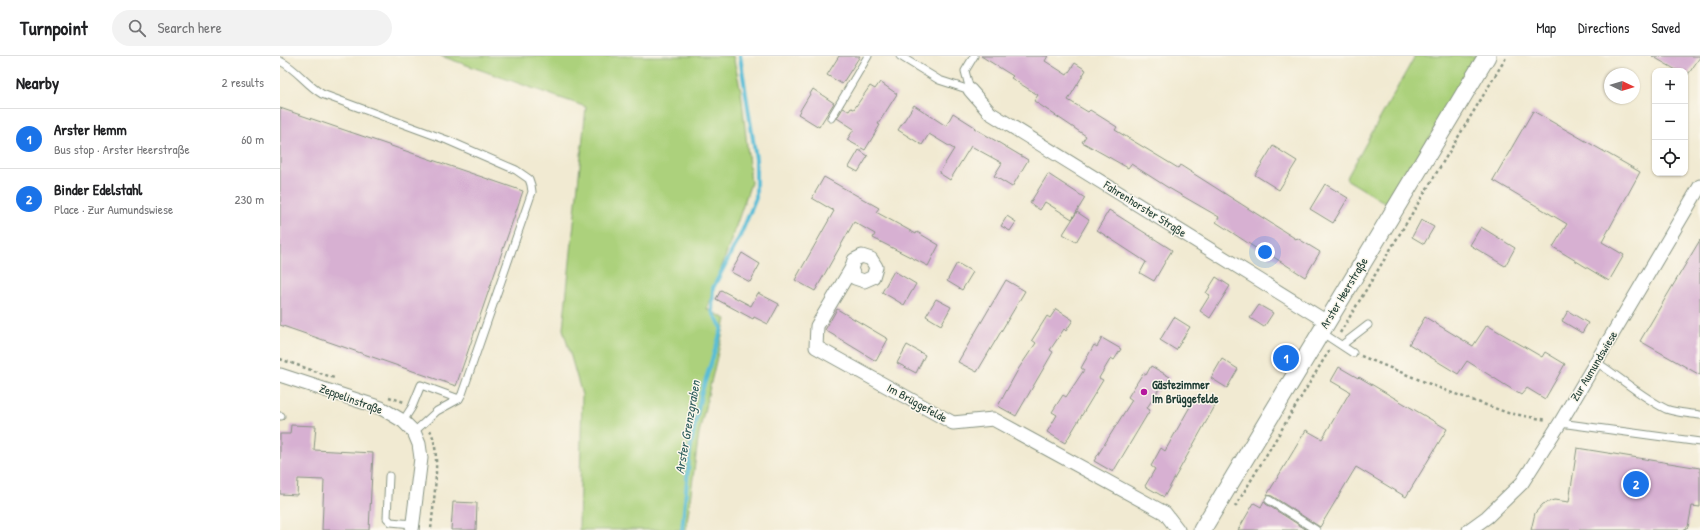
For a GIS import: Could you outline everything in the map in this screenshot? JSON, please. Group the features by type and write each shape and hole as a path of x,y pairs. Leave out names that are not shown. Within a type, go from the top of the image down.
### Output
{"street":[{"name":"Arster Heerstraße","path":"1202,530 1486,56"},
{"name":"Fahrenhorster Straße","path":"970,90 990,113 1324,327"},
{"name":"Zur Aumundswiese","path":"1475,528 1522,483 1560,423 1700,186"},
{"name":"Im Brüggefelde","path":"851,269 817,326 816,347 953,423 992,419 1165,513 1178,530"},
{"name":"Zeppelinstraße","path":"280,375 381,408 403,421 414,432 419,444 421,458 412,527"}],"lane":[{"path":"830,118 868,56"},
{"path":"900,56 939,80 970,90"},
{"path":"970,90 965,71 974,56"},
{"path":"280,61 296,70 304,81 322,94 447,140 516,170 529,179 532,192 459,399 437,411 414,432"},
{"path":"1339,343 1368,325"},
{"path":"1324,327 1339,343 1353,352"},
{"path":"1596,362 1615,374 1639,393 1667,409 1700,416"},
{"path":"403,421 412,408 421,386 459,399"},
{"path":"1560,423 1700,442"},
{"path":"389,476 388,521 412,527"},
{"path":"1269,500 1316,530"}],"path":[{"path":"1233,510 1339,343 1507,56"},
{"path":"1353,352 1447,391 1508,413 1560,423"}],"green space":[{"path":"441,56 733,56 741,91 751,183 707,309 726,319 699,433 686,530 579,530 582,395 563,329 586,107"},
{"path":"1415,56 1479,56 1389,205 1346,179"}],"building":[{"path":"839,56 860,56 842,84 827,75"},
{"path":"981,56 1048,56 1045,61 1067,75 1075,63 1086,70 1068,100 1088,112 1090,110 1117,127 1115,130 1178,168 1180,165 1296,239 1297,238 1320,252 1305,277 1272,256 1271,258 1216,222 1219,217 1131,164 1128,168 1082,142 1086,136 1034,101 1038,95 1011,78 1013,76"},
{"path":"1652,56 1700,56 1688,75 1688,68 1673,68"},
{"path":"880,82 897,94 878,124 880,125 865,150 847,140 854,129 837,118 843,108 849,111 851,108 854,109 870,86 875,89"},
{"path":"813,89 834,103 819,127 798,114"},
{"path":"914,105 946,126 953,113 975,127 974,128 1028,160 1012,187 994,176 1002,163 971,146 950,180 939,173 954,149 929,134 922,145 898,130"},
{"path":"280,108 523,191 456,386 280,325"},
{"path":"1533,111 1640,172 1602,242 1624,255 1609,281 1553,247 1567,224 1493,180"},
{"path":"1273,146 1297,161 1279,190 1255,175"},
{"path":"859,150 868,156 858,172 849,167"},
{"path":"1048,174 1085,198 1072,219 1045,202 1040,210 1030,203"},
{"path":"824,177 879,208 876,212 916,234 917,232 939,245 928,266 873,238 875,234 854,222 815,291 795,280 834,211 812,198"},
{"path":"1325,184 1348,198 1333,223 1310,209"},
{"path":"1109,210 1172,250 1154,281 1140,273 1146,262 1097,230"},
{"path":"1077,212 1089,220 1076,242 1063,234"},
{"path":"1007,216 1016,222 1010,231 1001,226"},
{"path":"1421,220 1434,227 1424,244 1412,237"},
{"path":"1481,227 1515,248 1505,266 1470,245"},
{"path":"1700,240 1700,375 1640,341"},
{"path":"742,253 760,264 750,282 731,272"},
{"path":"957,263 973,272 962,290 947,281"},
{"path":"894,271 916,284 904,305 882,292"},
{"path":"1216,277 1230,286 1210,318 1200,311 1210,295 1206,293"},
{"path":"1006,280 1025,291 977,372 958,362"},
{"path":"721,290 751,306 758,293 779,304 768,324 754,317 753,319 716,299"},
{"path":"936,299 951,307 941,325 926,316"},
{"path":"1259,305 1273,313 1264,327 1250,318"},
{"path":"837,309 888,339 876,361 825,330"},
{"path":"1056,309 1073,320 1066,331 1064,329 1050,350 1053,352 1016,416 998,406 1019,368 1036,343 1032,340 1047,316 1050,318"},
{"path":"1568,311 1588,323 1582,333 1562,321"},
{"path":"1174,317 1190,327 1176,350 1160,340"},
{"path":"1425,317 1473,346 1487,325 1542,357 1545,352 1565,364 1545,399 1527,388 1521,395 1467,361 1458,374 1409,344"},
{"path":"1102,338 1121,349 1114,360 1111,358 1099,378 1103,380 1065,443 1047,432 1057,415 1052,412 1063,395 1066,397 1084,370 1081,368 1094,345 1097,347"},
{"path":"907,345 925,355 916,373 897,363"},
{"path":"1222,359 1238,369 1227,388 1211,378"},
{"path":"1151,366 1170,377 1163,389 1160,387 1147,408 1150,410 1113,472 1094,461 1132,400 1128,397 1143,373 1146,375"},
{"path":"1339,367 1358,378 1359,377 1447,429 1406,497 1356,467 1320,527 1272,496 1267,495 1306,430 1322,439 1350,392 1331,381"},
{"path":"1196,396 1215,406 1164,497 1145,486 1155,469 1151,466 1161,448 1165,451"},
{"path":"291,425 316,426 314,450 373,453 369,530 322,530 324,480 298,479 297,495 280,494 280,434 290,434"},
{"path":"1577,448 1700,468 1700,507 1692,506 1688,527 1683,530 1531,530 1535,513 1543,504 1554,500 1569,502"},
{"path":"1264,501 1266,504 1307,530 1238,530 1254,503 1261,507"},
{"path":"453,502 477,503 476,530 451,530"}],"waterway":[{"name":"Arster Grenzgraben","path":"682,530 690,450 701,394 722,328 712,311 713,288 740,236 756,198 756,159 740,56"}],"place":[{"name":"Arster Hemm","path":"1286,358"},
{"name":"Gästezimmer Im Brüggefelde","path":"1144,392"},
{"name":"Binder Edelstahl","path":"1636,484"}]}
